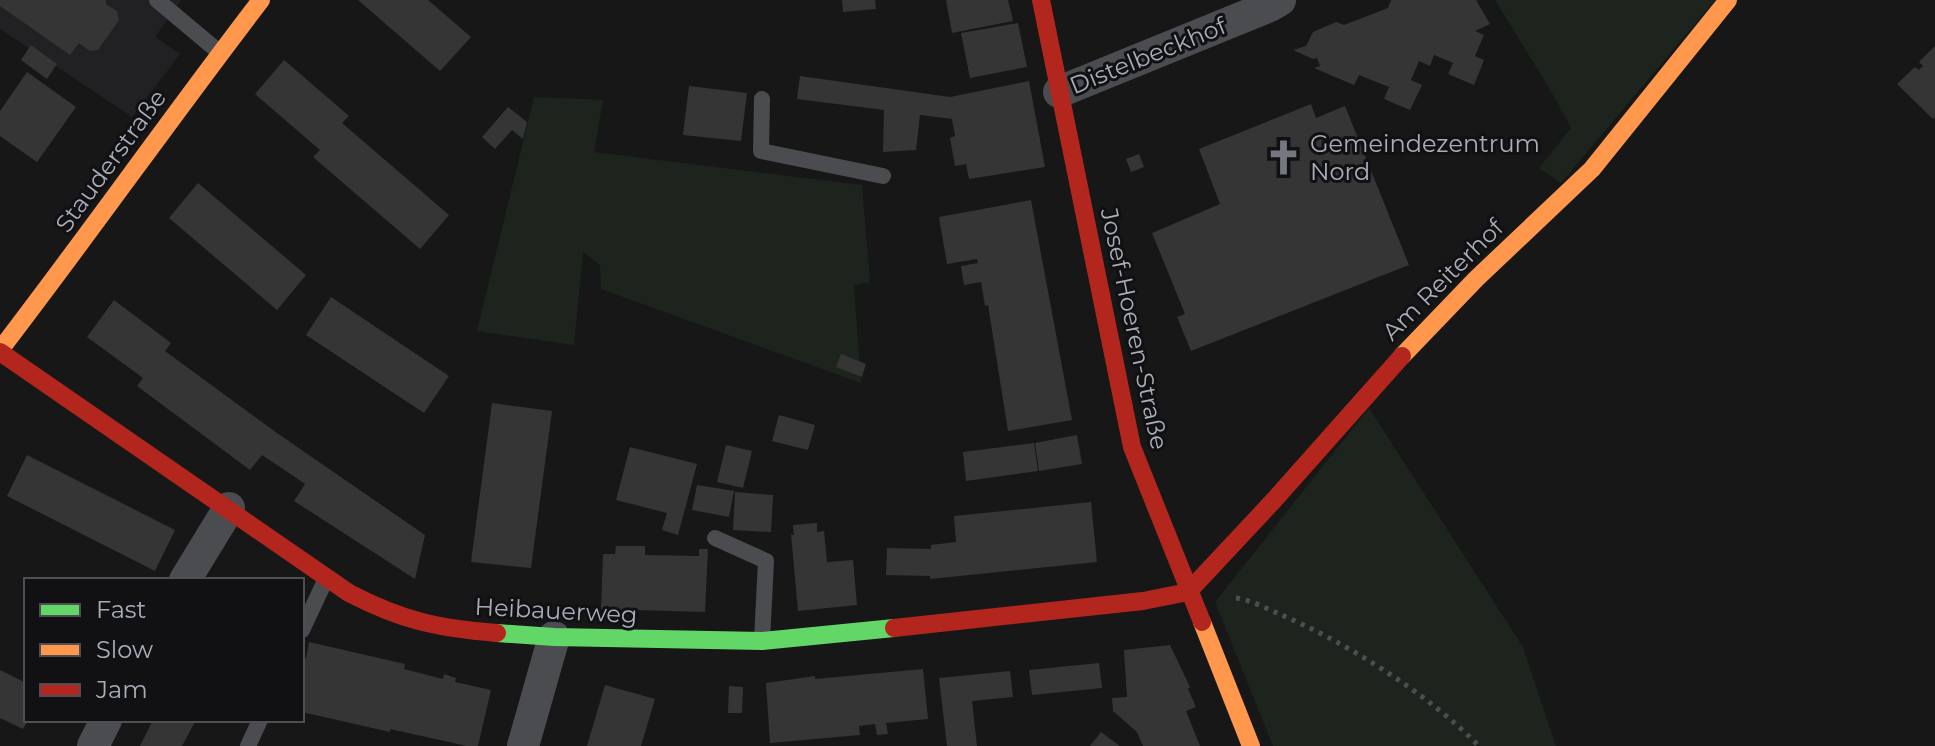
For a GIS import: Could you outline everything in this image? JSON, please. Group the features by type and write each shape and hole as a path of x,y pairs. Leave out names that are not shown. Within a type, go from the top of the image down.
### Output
{"street":[{"name":"Stauderstraße","path":"0,351 261,0"},
{"name":"Josef-Hoeren-Straße","path":"1041,0 1132,447 1251,746"},
{"name":"Distelbeckhof","path":"1059,92 1280,0"},
{"name":"Am Reiterhof","path":"1188,592 1275,499 1374,384 1476,279 1592,169 1728,0"},
{"name":"Heibauerweg","path":"0,351 327,577 385,612 417,623 450,629 554,637 762,641 1143,601 1188,592"},
{"path":"186,578 229,508"},
{"path":"523,746 554,637"},
{"path":"93,746 105,722"}],"lane":[{"path":"157,0 220,53"},
{"path":"762,99 761,151 883,176"},
{"path":"715,538 766,561 762,641"},
{"path":"304,626 327,577"},
{"path":"248,746 259,722"}],"path":[{"path":"1188,592 1242,599 1293,619 1329,638 1438,710 1479,746"}],"shaded area":[{"path":"0,0 181,0 155,37 180,54 132,117 0,29"},
{"path":"1495,0 1715,0 1561,183 1539,168 1571,128"},
{"path":"534,97 603,100 594,152 862,185 870,282 854,285 861,383 601,289 600,265 583,252 574,345 477,331"},
{"path":"1369,408 1523,647 1556,746 1273,746 1215,602"}],"building":[{"path":"0,0 106,0 106,4 117,11 119,20 98,50 90,51 79,43 70,55 0,6"},
{"path":"358,0 428,0 471,37 440,71"},
{"path":"842,0 875,0 876,9 843,12"},
{"path":"946,0 1008,0 1013,21 952,33"},
{"path":"1391,0 1476,0 1490,24 1475,31 1484,35 1475,56 1484,60 1474,85 1448,74 1453,63 1434,55 1430,66 1419,61 1411,80 1422,85 1410,110 1384,99 1389,87 1359,75 1354,85 1314,68 1320,66 1317,58 1293,50 1306,46 1313,32 1336,22 1344,25 1388,8"},
{"path":"1018,23 1027,67 970,78 961,33"},
{"path":"31,45 57,64 47,79 21,60"},
{"path":"1935,46 1933,119 1897,84 1915,67 1919,70 1923,66 1919,62"},
{"path":"284,60 349,116 342,123 449,215 420,249 313,157 320,150 255,94"},
{"path":"27,72 76,107 37,162 0,136 0,111"},
{"path":"800,76 950,97 1029,81 1045,167 969,179 966,164 955,166 950,138 955,136 952,119 920,115 916,150 883,152 884,110 797,99"},
{"path":"689,86 747,93 741,141 683,135"},
{"path":"1311,104 1316,118 1345,106 1409,265 1191,351 1177,317 1185,314 1152,233 1220,204 1199,149"},
{"path":"508,107 527,122 523,139 512,130 495,149 482,137"},
{"path":"1139,154 1144,167 1131,172 1126,159"},
{"path":"198,183 306,275 277,310 169,218"},
{"path":"1031,200 1072,420 1008,431 988,305 985,306 981,282 964,285 961,266 978,263 977,259 947,264 939,217"},
{"path":"331,297 449,376 424,413 306,335"},
{"path":"114,300 171,343 165,351 425,535 415,579 294,501 305,484 262,455 250,470 137,386 143,378 87,337"},
{"path":"841,354 866,364 862,377 836,367"},
{"path":"492,403 552,411 531,568 471,562"},
{"path":"779,415 815,425 808,450 772,441"},
{"path":"1077,435 1082,464 1039,471 1035,443"},
{"path":"1034,443 1038,471 966,481 963,452"},
{"path":"726,445 752,451 743,488 717,482"},
{"path":"630,447 697,464 678,535 662,530 667,513 616,500"},
{"path":"27,455 175,530 155,571 7,496"},
{"path":"697,485 734,491 729,517 692,510"},
{"path":"735,492 773,495 771,532 733,530"},
{"path":"1091,502 1097,562 930,579 930,576 886,575 887,548 931,549 931,545 956,542 954,516"},
{"path":"817,523 817,532 824,531 827,562 853,560 857,605 798,611 791,534 794,535 793,525"},
{"path":"616,546 645,546 645,555 699,556 699,549 708,549 705,612 601,609 603,554 615,554"},
{"path":"309,642 405,664 404,669 443,679 444,674 456,678 455,682 491,690 478,746 390,729 390,732 304,712"},
{"path":"1170,645 1196,707 1186,711 1200,746 1143,746 1137,732 1113,711 1112,698 1127,697 1124,650"},
{"path":"1099,663 1102,688 1032,695 1029,670"},
{"path":"923,669 928,719 886,723 888,734 877,735 875,724 859,726 860,735 770,743 766,683 815,676 815,679"},
{"path":"0,670 24,682 24,722 27,722 23,729 0,718"},
{"path":"1010,671 1013,697 972,701 977,746 947,746 939,678"},
{"path":"605,685 655,699 641,746 587,746"},
{"path":"729,686 743,687 742,713 728,713"},
{"path":"152,722 195,722 182,746 140,746"},
{"path":"1101,732 1120,746 1090,746"}],"traffic: fast":[{"path":"497,633 762,641 894,628"}],"traffic: slow":[{"path":"0,350 261,0"},
{"path":"1402,356 1476,279 1592,169 1728,0"},
{"path":"1202,622 1251,746"}],"traffic: jam":[{"path":"1041,0 1132,447 1202,622"},
{"path":"0,352 349,593 421,622 497,633"},
{"path":"894,628 1143,601 1188,592 1402,356"}],"place":[{"name":"Gemeindezentrum Nord","path":"1284,158"}]}
